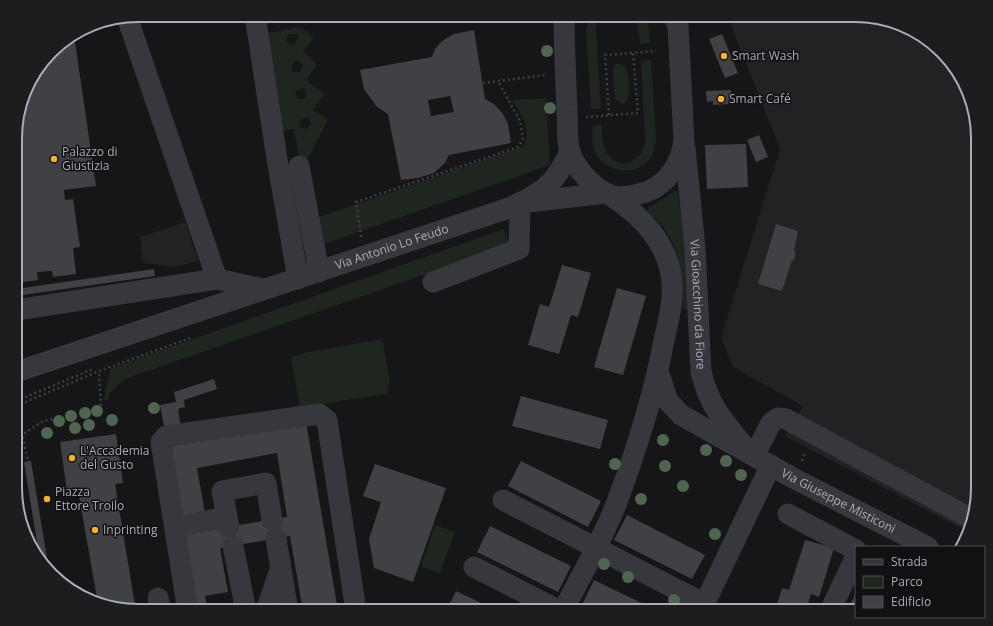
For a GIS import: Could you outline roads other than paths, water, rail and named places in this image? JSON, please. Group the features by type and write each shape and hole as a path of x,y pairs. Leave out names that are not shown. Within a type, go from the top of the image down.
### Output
{"street":[{"path":"256,22 277,159 298,279"},
{"path":"564,22 570,151"},
{"path":"676,22 684,141"},
{"path":"129,23 217,279"},
{"name":"Via Antonio Lo Feudo","path":"520,203 609,194 638,194 658,186 666,179 679,162 684,141"},
{"name":"Via Gioacchino da Fiore","path":"684,141 695,248 701,372 705,388 715,411 758,458"},
{"name":"Via Antonio Lo Feudo","path":"22,370 365,257 520,203 536,196 551,183 562,168 570,151"},
{"name":"Via Gioacchino da Fiore","path":"566,604 617,502 658,371 670,312 672,282 659,243 647,225 635,213 584,174 570,151"},
{"path":"299,166 319,272"},
{"path":"433,282 519,249 520,203"},
{"path":"22,309 217,279 264,290"},
{"name":"Via Gioacchino da Fiore","path":"658,371 668,401 681,415 758,458"},
{"path":"187,604 161,442 166,436 319,414 327,420 355,604"},
{"path":"704,604 771,423 778,418 786,419 806,428 967,516"},
{"name":"Via Giuseppe Misticoni","path":"758,458 926,546"},
{"path":"245,604 222,491 266,484 287,604"},
{"path":"503,500 698,604"},
{"path":"788,514 855,549"},
{"path":"175,527 229,530"},
{"path":"833,604 855,558"},
{"name":"Via Gioacchino da Fiore","path":"474,567 548,604"},
{"path":"268,604 281,568"}],"place":[{"name":"Smart Wash","path":"724,56"},
{"name":"Smart Café","path":"721,99"},
{"name":"Palazzo di Giustizia","path":"54,159"},
{"name":"L'Accademia del Gusto","path":"72,458"},
{"name":"Piazza Ettore Troilo","path":"47,499"},
{"name":"Inprinting","path":"95,530"}]}
